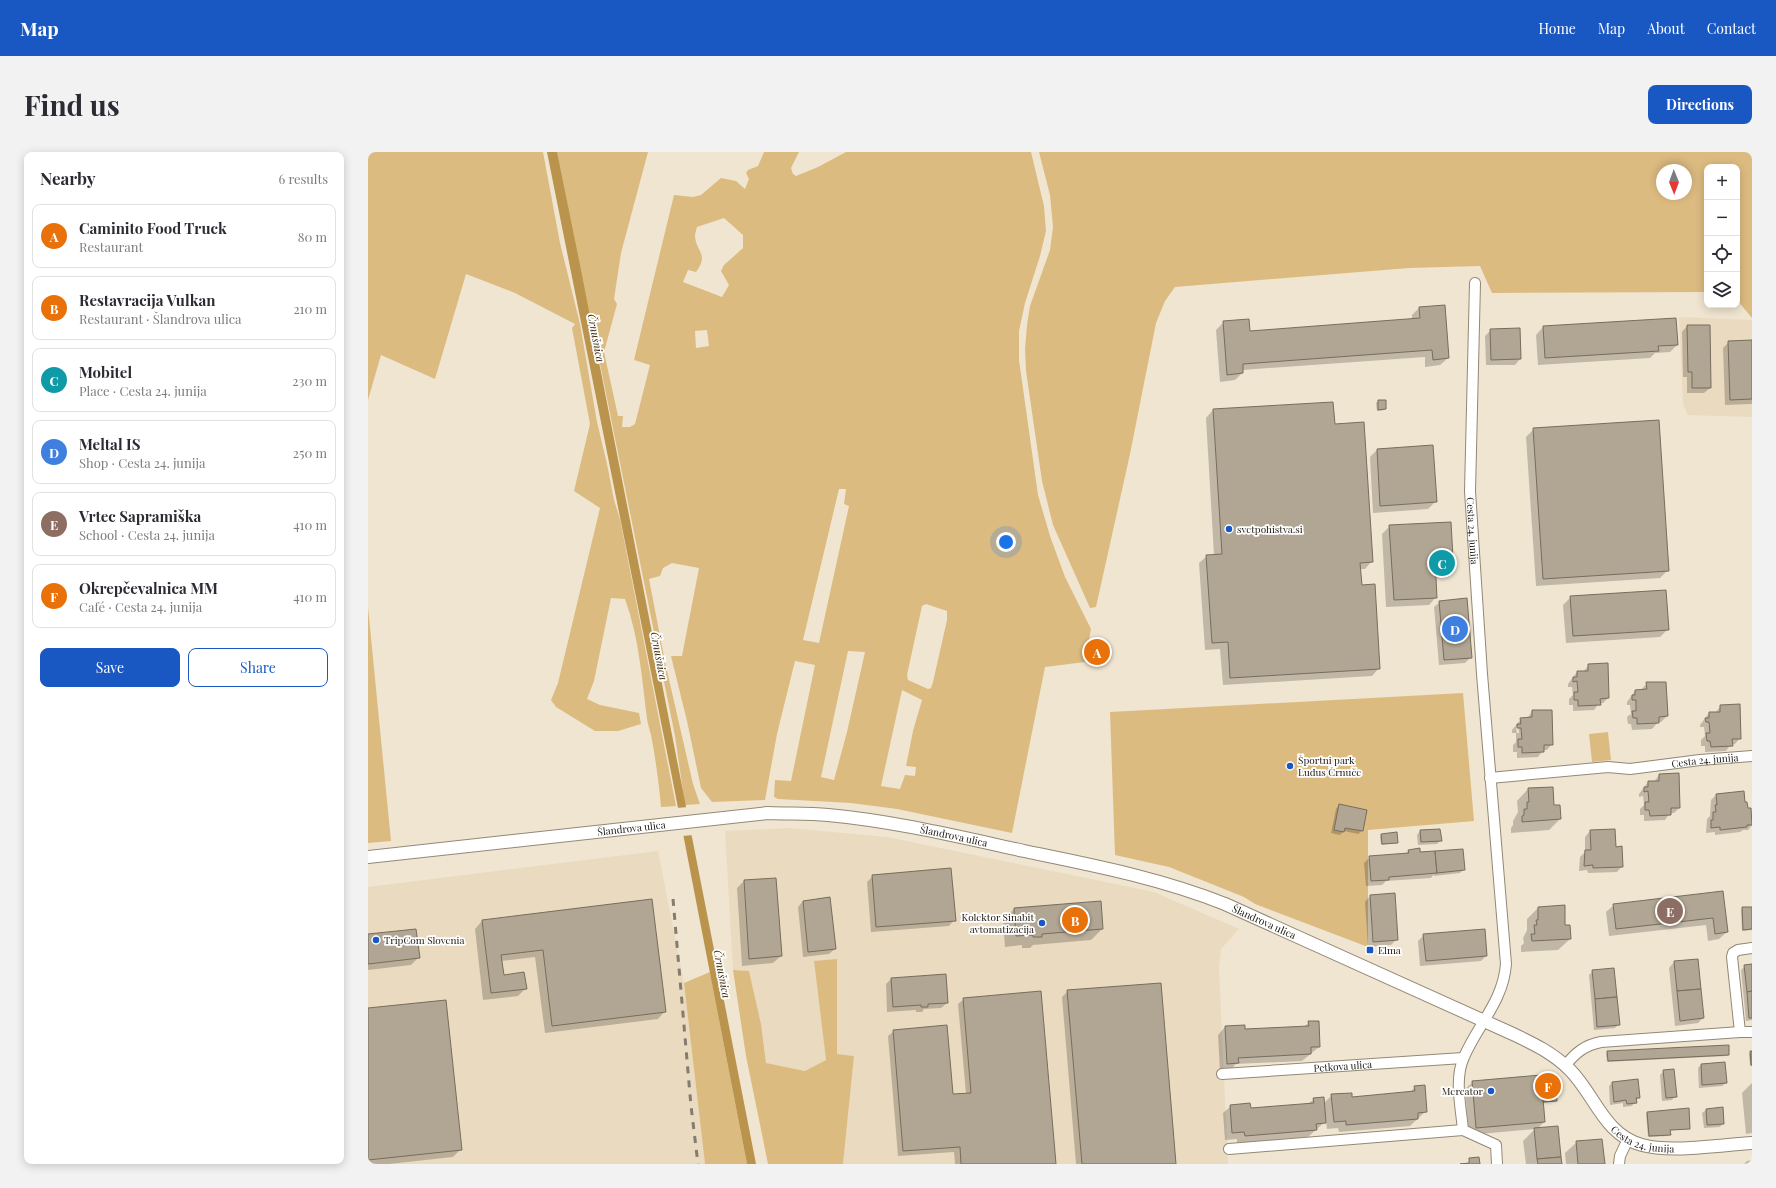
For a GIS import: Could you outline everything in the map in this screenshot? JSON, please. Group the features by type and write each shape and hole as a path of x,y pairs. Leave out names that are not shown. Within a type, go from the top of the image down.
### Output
{"street":[{"name":"Cesta 24. junija","path":"1475,283 1470,491 1490,778 1506,964 1502,987 1485,1022"},
{"name":"Cesta 24. junija","path":"1490,778 1608,767 1630,769 1700,760 1752,756"},
{"name":"Šlandrova ulica","path":"368,857 768,813 835,816 898,825 1147,878 1188,890 1225,904 1507,1031"},
{"path":"1740,1032 1732,957 1733,952 1752,948"},
{"path":"1463,1130 1459,1074 1463,1058 1485,1022"},
{"name":"Cesta 24. junija","path":"1507,1031 1546,1050 1565,1066 1583,1086 1609,1124 1628,1139 1642,1145 1664,1148 1752,1143"},
{"path":"1565,1066 1571,1058 1583,1048 1591,1044 1601,1042 1752,1032"},
{"name":"Petkova ulica","path":"1222,1074 1463,1058"},
{"path":"1229,1149 1463,1130 1496,1145 1497,1164"},
{"path":"1619,1164 1620,1156 1628,1139"}],"shaded area":[{"path":"368,152 543,152 560,243 580,324 597,422 614,500 620,519 676,806 661,807 652,737 647,719 637,643 625,599 611,598 594,681 587,699 600,705 639,713 641,724 618,731 595,731 556,707 551,700 558,683 600,508 574,491 590,424 572,328 575,324 515,293 466,274 435,379 381,355 368,400"},
{"name":"Črnušnica","path":"547,152 557,152 756,1164 747,1164 673,782"},
{"path":"554,152 648,152 621,253 614,299 617,304 604,352 618,416 623,416 622,427 630,427 635,424 650,365 634,360 674,195 693,197 701,195 721,178 736,181 745,189 749,179 746,173 748,170 758,166 764,152 799,152 791,168 793,174 796,176 818,167 846,152 1031,152 1044,206 1046,231 1040,256 1025,303 1019,331 1019,360 1038,495 1050,536 1065,577 1091,629 1085,662 1045,667 1012,833 897,809 851,803 778,799 774,797 775,780 791,781 815,665 795,661 777,734 765,800 712,802 701,788 671,656 682,656 699,568 672,563 663,568 660,576 649,579 665,662 693,784 700,804 685,805 675,736 596,344","holes":["724,218 743,235 743,248 724,265 721,271 729,285 722,297 683,282 688,270 696,272 702,261 695,237 697,227","707,330 709,346 696,348 695,331","839,489 846,489 844,504 849,506 819,643 803,640","926,604 947,611 947,620 933,682 931,688 928,689 908,680 907,675 922,606","848,651 865,652 847,732 834,780 821,777","902,690 922,700 913,731 906,766 916,767 915,776 905,775 900,789 881,786"]},
{"path":"1039,152 1752,152 1752,318 1740,304 1740,164 1704,164 1704,292 1492,293 1480,266 1409,268 1175,287 1165,301 1156,323 1130,454 1096,607 1090,608 1053,525 1042,481 1026,371 1025,349 1030,306 1050,250 1053,227 1050,195"},
{"path":"1679,317 1752,320 1752,417 1688,415 1683,404"},
{"path":"368,607 391,841 368,843"},
{"name":"Športni park Ludus Črnuče","path":"1463,693 1474,821 1368,830 1368,947 1255,904 1244,897 1169,867 1115,855 1110,712"},
{"path":"1608,732 1611,760 1592,762 1589,734"},
{"path":"790,828 887,837 1154,892 1239,929 1221,949 1219,968 1228,1164 843,1164 854,1056 837,1054 837,959 814,962 826,1060 806,1071 766,1063 761,1024 749,971 733,970 725,831"},
{"path":"658,851 684,983 705,1164 368,1164 368,887"},
{"path":"837,959 837,1054 854,1056 843,1164 768,1164 746,1056 733,970 749,971 761,1024 766,1063 805,1071 826,1060 814,961"},
{"path":"710,972 747,1164 705,1164 684,983"}],"pier":[{"path":"688,807 694,835 682,836 676,808"}],"building":[{"path":"1445,305 1449,358 1433,360 1432,350 1243,364 1243,373 1227,375 1223,321 1249,319 1250,331 1420,318 1419,307"},
{"path":"1676,318 1678,345 1658,346 1659,351 1545,358 1543,326"},
{"path":"1687,325 1710,325 1711,388 1692,388 1692,372 1688,372"},
{"path":"1520,328 1521,359 1491,360 1490,329"},
{"path":"1752,340 1752,399 1730,400 1728,341"},
{"path":"1378,400 1386,400 1386,409 1378,410"},
{"path":"1333,402 1335,424 1364,422 1373,562 1360,563 1362,585 1375,584 1380,669 1230,678 1228,642 1212,643 1206,555 1222,554 1213,409"},
{"path":"1659,420 1669,571 1543,579 1533,428"},
{"path":"1433,445 1437,502 1380,506 1377,449"},
{"path":"1451,522 1453,558 1435,559 1437,598 1394,600 1389,525"},
{"path":"1439,560 1445,560 1445,566 1439,566"},
{"path":"1666,590 1669,630 1573,636 1570,596"},
{"path":"1467,598 1472,658 1444,660 1439,601"},
{"path":"1608,663 1609,698 1600,699 1601,705 1578,706 1578,700 1574,700 1574,692 1578,692 1577,681 1573,682 1573,677 1577,677 1577,671 1588,671 1588,664"},
{"path":"1646,682 1666,682 1668,716 1659,717 1659,723 1637,724 1637,718 1633,718 1632,711 1636,711 1636,700 1632,700 1632,695 1635,695 1635,690 1647,689"},
{"path":"1740,704 1741,739 1732,739 1733,746 1711,747 1710,741 1707,741 1706,733 1710,733 1709,722 1706,722 1705,718 1709,718 1709,712 1720,712 1720,705"},
{"path":"1532,710 1552,710 1553,745 1544,745 1544,752 1522,753 1522,747 1518,747 1518,739 1522,739 1521,728 1517,728 1517,724 1521,724 1520,718 1532,717"},
{"path":"1679,773 1680,808 1671,808 1671,815 1650,816 1649,810 1645,810 1645,802 1649,802 1648,791 1644,792 1644,787 1648,787 1648,781 1659,781 1659,774"},
{"path":"1553,787 1554,805 1560,805 1561,819 1522,822 1524,809 1527,809 1527,802 1529,802 1528,788"},
{"path":"1744,791 1745,802 1747,802 1748,808 1751,808 1752,825 1747,825 1747,827 1720,830 1720,827 1711,828 1713,812 1716,812 1716,794"},
{"path":"1339,804 1367,810 1363,831 1345,828 1344,832 1334,830"},
{"path":"1440,829 1442,841 1421,842 1420,830"},
{"path":"1615,829 1616,847 1622,846 1623,867 1593,868 1593,865 1584,866 1585,850 1591,850 1590,830"},
{"path":"1397,832 1398,843 1382,844 1381,834"},
{"path":"1420,848 1420,852 1435,851 1437,873 1389,877 1389,880 1371,881 1369,856 1409,853 1408,850"},
{"path":"1463,849 1465,870 1437,873 1435,851"},
{"path":"951,868 956,921 876,927 872,875"},
{"path":"776,878 782,956 749,959 744,880"},
{"path":"1723,891 1728,932 1715,934 1713,918 1616,929 1613,904"},
{"path":"1395,893 1398,940 1373,942 1370,895"},
{"path":"830,897 836,949 808,952 803,901"},
{"path":"652,899 666,1012 552,1026 543,950 501,955 504,975 524,972 527,989 491,993 482,920"},
{"path":"1101,901 1103,929 1042,934 1042,937 1033,937 1033,935 1016,936 1014,908"},
{"path":"1565,905 1565,925 1570,925 1571,939 1532,941 1531,934 1535,934 1534,925 1537,925 1536,920 1538,920 1538,907"},
{"path":"1742,907 1752,907 1752,929 1743,930"},
{"path":"416,929 420,958 368,964 368,934"},
{"path":"1485,929 1487,956 1426,961 1423,934"},
{"path":"1698,959 1701,989 1677,991 1674,961"},
{"path":"1752,964 1752,991 1747,992 1744,965"},
{"path":"1614,968 1617,997 1595,999 1592,970"},
{"path":"946,974 948,1003 928,1004 928,1007 921,1007 921,1005 893,1007 891,978"},
{"path":"1161,983 1176,1164 1082,1164 1067,990"},
{"path":"1701,989 1704,1018 1680,1021 1677,991"},
{"path":"1041,991 1056,1164 961,1164 960,1147 903,1151 893,1030 947,1025 953,1094 971,1093 963,998"},
{"path":"1752,991 1752,1018 1749,1018 1747,992"},
{"path":"1617,997 1620,1025 1597,1027 1595,999"},
{"path":"446,1000 462,1150 368,1160 368,1008"},
{"path":"1308,1021 1319,1021 1320,1047 1311,1047 1311,1054 1238,1058 1239,1063 1227,1064 1225,1026 1245,1025 1245,1029 1309,1026"},
{"path":"1729,1045 1729,1055 1608,1061 1607,1051"},
{"path":"1750,1051 1752,1051 1752,1065 1751,1065"},
{"path":"1725,1062 1727,1083 1702,1085 1701,1064"},
{"path":"1674,1069 1677,1097 1666,1098 1663,1070"},
{"path":"1541,1075 1545,1122 1476,1128 1472,1081"},
{"path":"1638,1079 1640,1098 1636,1098 1637,1103 1627,1104 1626,1100 1614,1102 1612,1082"},
{"path":"1555,1080 1557,1101 1543,1102 1542,1081"},
{"path":"1425,1085 1427,1112 1418,1113 1418,1119 1346,1125 1346,1121 1334,1122 1331,1094 1352,1093 1352,1097 1415,1091 1414,1086"},
{"path":"1324,1097 1326,1123 1316,1124 1317,1130 1245,1136 1244,1132 1232,1133 1230,1105 1250,1103 1251,1108 1314,1103 1313,1098"},
{"path":"1723,1107 1724,1124 1707,1125 1706,1109"},
{"path":"1689,1108 1690,1129 1670,1130 1671,1135 1649,1136 1647,1112"},
{"path":"1558,1126 1561,1157 1537,1159 1534,1128"},
{"path":"1602,1139 1605,1164 1578,1164 1576,1141"},
{"path":"1479,1157 1480,1164 1460,1164 1469,1163 1469,1158"},
{"path":"1561,1157 1562,1164 1538,1164 1537,1159"}],"railway":[{"path":"673,899 691,1106 698,1164"}],"place":[{"name":"svetpohistva.si","path":"1229,529"},
{"name":"Mobitel","path":"1442,563"},
{"name":"Meltal IS","path":"1455,629"},
{"name":"Caminito Food Truck","path":"1097,652"},
{"name":"Športni park Ludus Črnuče","path":"1290,766"},
{"name":"Vrtec Sapramiška","path":"1670,911"},
{"name":"Restavracija Vulkan","path":"1075,920"},
{"name":"Kolektor Sinabit avtomatizacija","path":"1042,923"},
{"name":"TripCom Slovenia","path":"376,940"},
{"name":"Elma","path":"1370,950"},
{"name":"Okrepčevalnica MM","path":"1548,1086"},
{"name":"Mercator","path":"1491,1091"}]}
